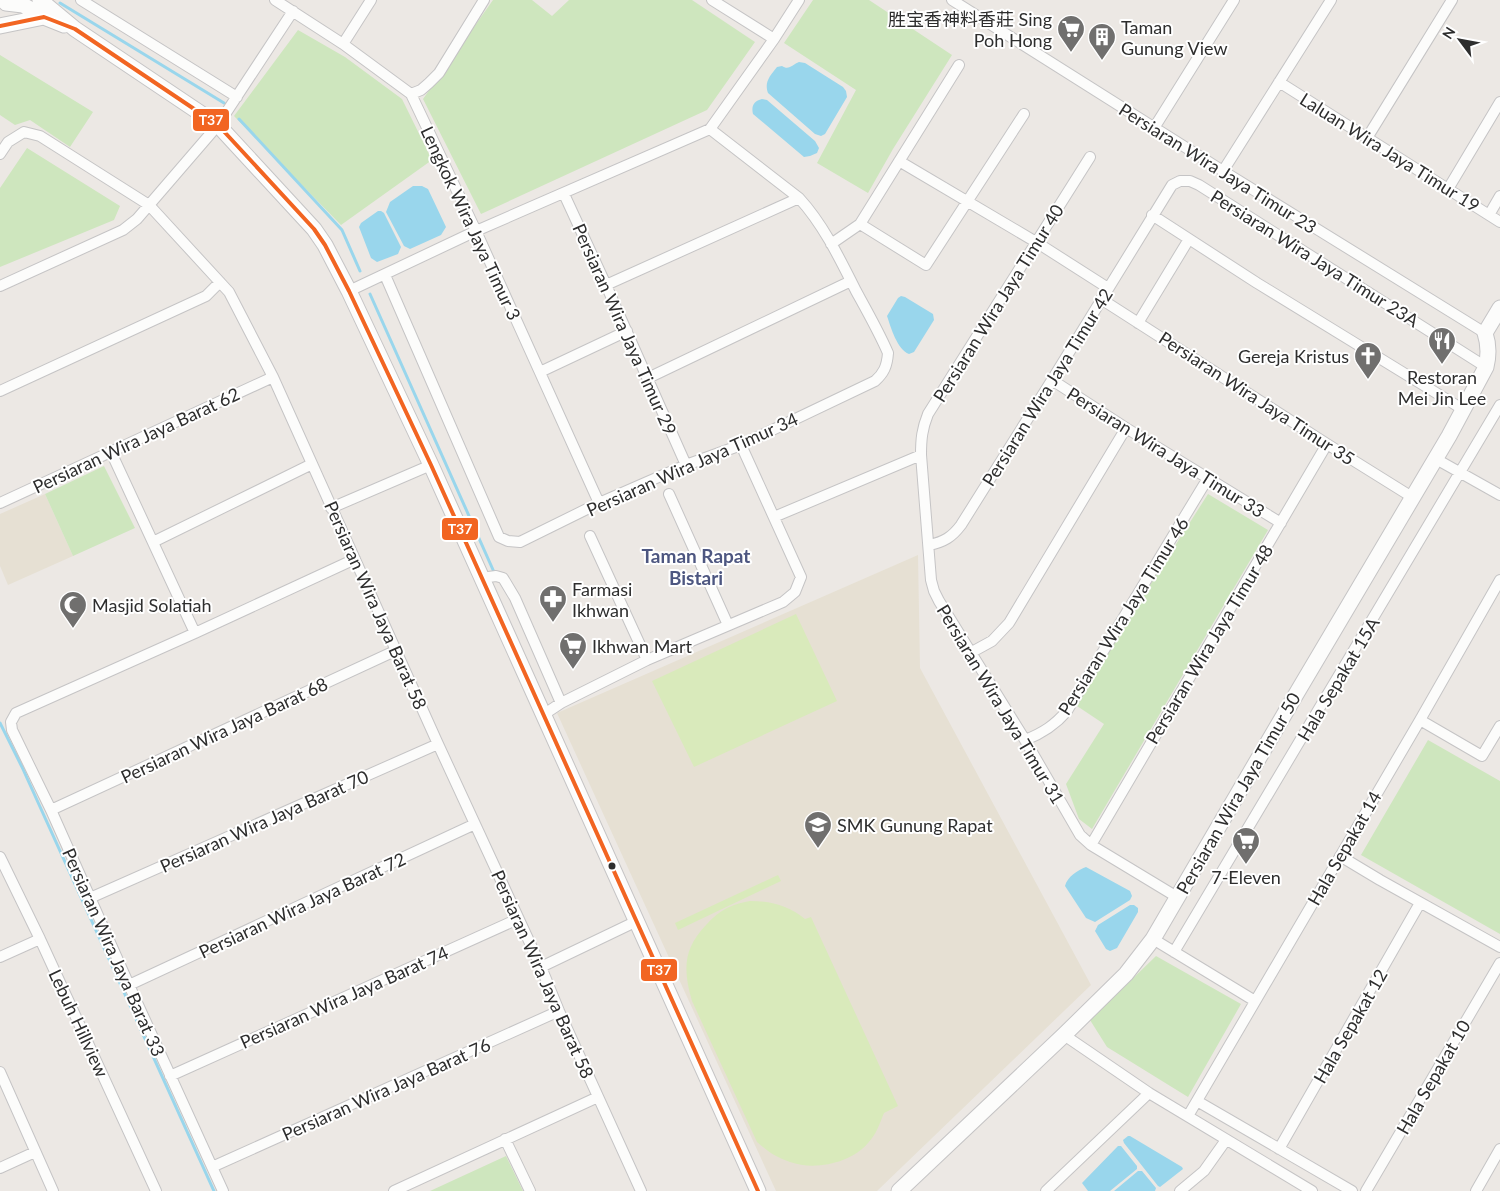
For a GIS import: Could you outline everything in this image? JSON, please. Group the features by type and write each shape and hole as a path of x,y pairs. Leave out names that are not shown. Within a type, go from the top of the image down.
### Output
{"street":[{"path":"81,0 237,97"},
{"name":"Lengkok Wira Jaya Timur 3","path":"275,0 343,44 411,94 476,231 599,504"},
{"path":"343,44 371,0"},
{"path":"411,94 421,90 430,83 439,72 484,0"},
{"path":"712,0 774,39"},
{"path":"349,291 476,231 710,129 774,39 799,0"},
{"name":"Persiaran Wira Jaya Timur 23","path":"952,0 1223,172 1486,333"},
{"path":"1154,128 1234,0"},
{"path":"1223,172 1331,0"},
{"path":"1367,138 1452,0"},
{"path":"5,3 44,6 74,29 218,125 314,229 325,245 349,291 431,465 758,1191"},
{"path":"0,26 44,6"},
{"path":"0,286 123,230 137,219 218,125 293,11"},
{"path":"831,244 860,224 959,65"},
{"name":"Laluan Wira Jaya Timur 19","path":"1279,82 1500,222"},
{"path":"1448,189 1500,102"},
{"path":"860,224 926,265 1024,114"},
{"path":"648,378 851,282 831,244 809,209 799,198 710,129"},
{"name":"Persiaran Wira Jaya Barat 58","path":"0,154 8,142 24,132 40,136 149,205 229,292 272,377 312,464 641,1191"},
{"name":"Persiaran Wira Jaya Timur 40","path":"921,455 923,426 928,414 1090,157"},
{"path":"899,161 1036,242 1108,288"},
{"name":"Persiaran Wira Jaya Timur 23A","path":"1152,216 1172,185 1180,181 1190,181 1199,185 1486,367"},
{"name":"Persiaran Wira Jaya Timur 29","path":"564,194 686,465"},
{"path":"1489,215 1500,196"},
{"path":"606,285 799,198"},
{"path":"1152,216 1464,410"},
{"name":"Persiaran Wira Jaya Timur 42","path":"929,545 946,540 954,534 1052,380 1152,216"},
{"path":"1138,323 1189,239"},
{"name":"Persiaran Wira Jaya Timur 34","path":"385,275 499,537 508,542 520,542 686,465 741,445 874,381 883,374 888,364 888,354 851,282"},
{"path":"0,391 206,296 220,282"},
{"name":"Persiaran Wira Jaya Timur 35","path":"1101,299 1412,497"},
{"path":"1486,333 1500,308"},
{"path":"540,372 627,331"},
{"name":"Persiaran Wira Jaya Timur 50","path":"899,1191 1126,974 1153,939 1464,410 1486,367 1488,343 1486,333"},
{"name":"Persiaran Wira Jaya Barat 62","path":"0,503 272,377"},
{"name":"Persiaran Wira Jaya Timur 33","path":"1052,380 1126,428 1281,523"},
{"name":"Hala Sepakat 15A","path":"1174,952 1500,405"},
{"path":"972,652 992,641 1009,623 1126,428"},
{"name":"Persiaran Wira Jaya Timur 48","path":"1091,844 1327,444"},
{"path":"543,715 561,703 647,660 783,602 795,592 801,577 741,445"},
{"path":"111,452 195,633 354,559"},
{"path":"774,517 921,455"},
{"name":"Persiaran Wira Jaya Timur 31","path":"921,455 931,580 934,591 1025,740 1080,835 1091,844 1177,896"},
{"path":"1436,459 1500,496"},
{"path":"153,542 312,464"},
{"path":"331,508 431,465"},
{"name":"Persiaran Wira Jaya Timur 46","path":"1025,740 1049,729 1067,711 1208,478"},
{"path":"669,494 728,625"},
{"path":"590,536 647,660"},
{"path":"481,578 496,576 503,578 515,598 561,703"},
{"name":"Hala Sepakat 14","path":"1188,1116 1500,580"},
{"name":"Persiaran Wira Jaya Barat 33","path":"195,633 16,713 11,722 12,730 51,810 223,1191"},
{"name":"Persiaran Wira Jaya Barat 68","path":"51,810 397,650"},
{"path":"1420,720 1482,756 1500,726"},
{"name":"Persiaran Wira Jaya Barat 70","path":"90,898 438,744"},
{"name":"Persiaran Wira Jaya Barat 72","path":"129,985 475,824"},
{"path":"1340,856 1500,947"},
{"name":"Lebuh Hillview","path":"0,857 40,939 156,1191"},
{"name":"Hala Sepakat 12","path":"1279,1149 1420,903"},
{"name":"Persiaran Wira Jaya Barat 74","path":"170,1076 518,918"},
{"path":"541,967 636,921"},
{"path":"0,957 40,939"},
{"path":"1153,939 1255,1001"},
{"name":"Hala Sepakat 10","path":"1366,1191 1500,962"},
{"name":"Persiaran Wira Jaya Barat 76","path":"212,1166 559,1011"},
{"path":"1064,1035 1150,1093 1312,1191"},
{"path":"0,1072 53,1191"},
{"path":"1046,1191 1150,1093"},
{"path":"394,1191 598,1098"},
{"path":"1197,1101 1352,1191"},
{"path":"505,1139 530,1191"},
{"path":"1180,1191 1204,1170 1226,1140"},
{"path":"1476,1191 1500,1149"},
{"path":"0,1168 35,1152"}],"shaded area":[{"path":"45,494 73,556 8,585 0,566 0,514"},
{"name":"SMK Gunung Rapat","path":"918,555 920,668 1091,985 877,1191 776,1191 557,713"}],"green space":[{"path":"493,0 532,0 552,16 569,0 692,0 755,42 707,110 481,214 423,99"},
{"path":"813,0 869,0 952,55 893,149 868,193 817,163 856,90 784,43"},
{"path":"298,30 345,57 402,99 432,160 341,225 234,116"},
{"path":"0,55 93,112 70,147 30,120 15,125 0,115"},
{"path":"27,148 120,206 114,220 0,267 0,188"},
{"path":"104,466 135,528 73,556 45,494"},
{"path":"1208,494 1268,530 1092,829 1079,819 1066,784 1104,724 1074,704"},
{"path":"796,614 837,701 694,767 652,681"},
{"path":"1428,740 1500,781 1500,934 1361,855"},
{"path":"778,875 781,881 678,930 675,923"},
{"path":"750,901 773,903 793,911 805,919 811,917 898,1106 884,1113 876,1133 861,1150 842,1160 821,1165 800,1165 776,1156 757,1142 692,1001 686,970 689,951 698,934 721,911"},
{"path":"1156,956 1241,1004 1188,1097 1107,1047 1090,1020"},
{"path":"506,1156 523,1191 430,1191"}],"water":[{"path":"799,62 805,63 843,87 846,91 847,97 825,134 821,136 815,134 768,93 767,82 777,67 789,67"},
{"path":"762,99 767,100 815,141 819,148 817,153 804,157 753,114 754,104"},
{"path":"413,186 422,186 428,189 446,227 441,235 410,249 404,246 386,212 390,202"},
{"path":"378,211 384,213 401,247 398,254 377,262 371,258 359,227 361,223"},
{"path":"901,296 933,314 934,320 914,352 909,354 898,343 887,316"},
{"path":"1086,867 1130,891 1132,896 1130,900 1095,922 1086,918 1065,886 1073,874"},
{"path":"1130,905 1138,908 1138,912 1117,948 1110,951 1106,949 1095,931 1098,925"},
{"path":"1128,1136 1183,1169 1160,1187 1158,1186 1124,1143 1123,1140"},
{"path":"1118,1146 1121,1146 1137,1166 1137,1169 1110,1191 1088,1191 1082,1183"},
{"path":"1138,1171 1142,1171 1156,1188 1155,1191 1114,1191"}],"waterway":[{"path":"60,3 224,103"},
{"path":"239,119 342,230 360,271"},
{"path":"370,294 494,572"},
{"path":"0,723 22,767 214,1191"}],"transit line":[{"name":"T37","path":"0,26 44,17 75,29 218,125 314,229 325,245 349,291 431,465 758,1191"}],"place":[{"name":"胜宝香神料香莊 Sing Poh Hong","path":"1071,53"},
{"name":"Taman Gunung View","path":"1102,61"},
{"name":"Restoran Mei Jin Lee","path":"1442,365"},
{"name":"Gereja Kristus","path":"1368,380"},
{"name":"Farmasi Ikhwan","path":"553,623"},
{"name":"Masjid Solatiah","path":"73,629"},
{"name":"Ikhwan Mart","path":"573,670"},
{"name":"SMK Gunung Rapat","path":"818,849"},
{"name":"7-Eleven","path":"1246,865"}],"district":[{"name":"Taman Rapat Bistari","path":"696,566"}]}
